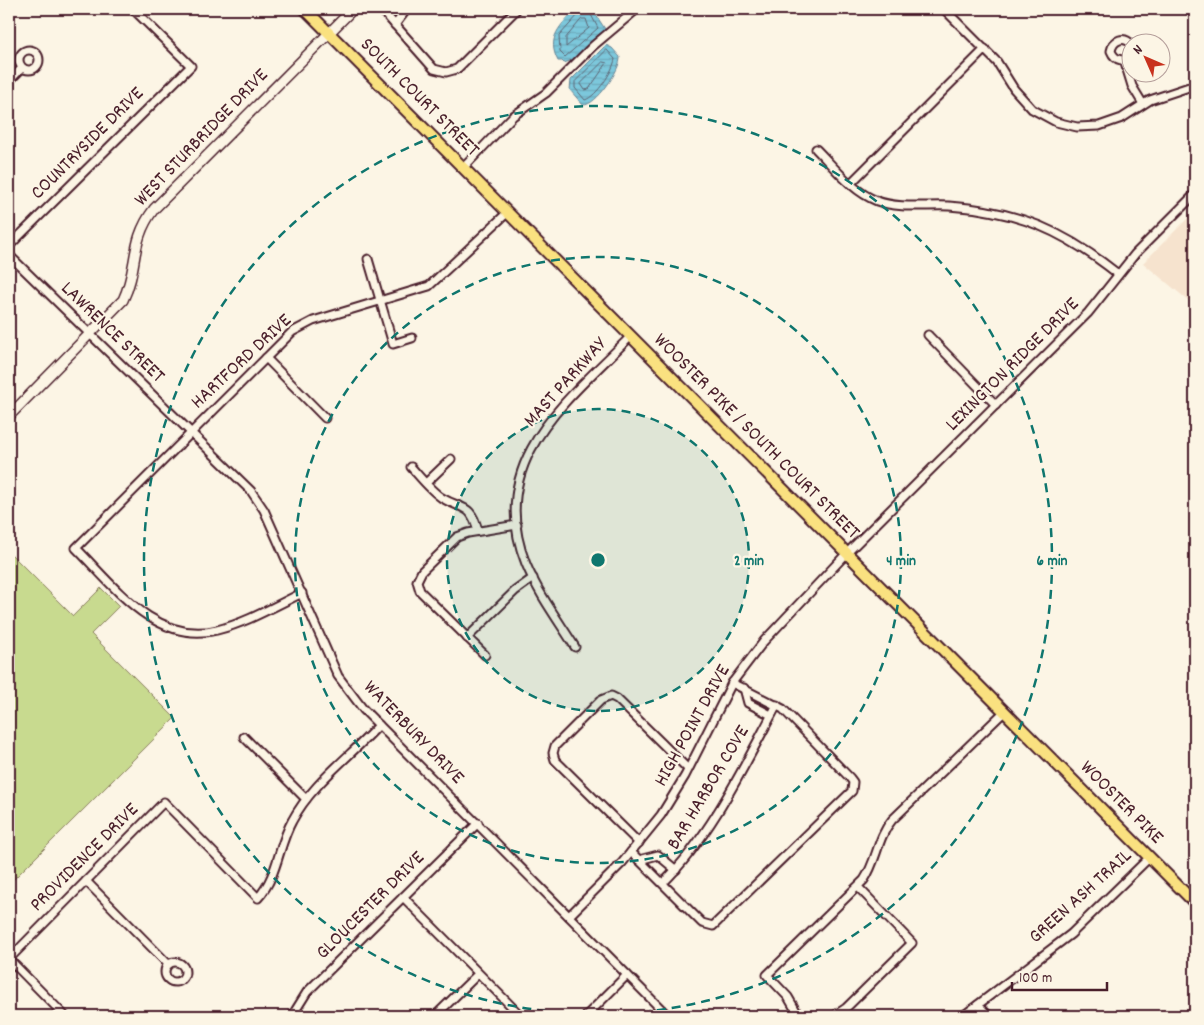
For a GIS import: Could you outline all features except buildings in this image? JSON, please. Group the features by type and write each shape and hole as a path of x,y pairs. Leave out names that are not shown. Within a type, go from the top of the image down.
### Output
{"main road":[{"name":"SOUTH COURT STREET","path":"305,9 508,212"},
{"name":"WOOSTER PIKE / SOUTH COURT STREET","path":"508,212 1043,749"},
{"name":"WOOSTER PIKE","path":"1043,749 1195,903"}],"street":[{"name":"WEST STURBRIDGE DRIVE","path":"9,416 118,307 130,282 138,237 154,208 353,9"},
{"path":"381,9 430,66 446,72 457,69 517,9"},
{"path":"395,25 407,9"},
{"path":"464,168 513,116 546,94 593,46 637,9"},
{"path":"944,9 997,62 1014,89 1032,109 1056,122 1077,127 1099,126 1122,118 1143,104 1173,90 1195,85"},
{"name":"COUNTRYSIDE DRIVE","path":"9,246 191,66 137,10"},
{"path":"1122,40 1119,40 1112,47 1114,57 1122,59"},
{"path":"850,183 985,49"},
{"path":"9,81 22,68"},
{"path":"1131,82 1143,104"},
{"path":"816,149 850,183 868,196 884,203 987,210 1031,221 1087,250 1118,274"},
{"name":"LEXINGTON RIDGE DRIVE","path":"847,553 1088,314 1118,274 1195,194"},
{"name":"HARTFORD DRIVE","path":"302,593 218,630 182,631 160,624 139,610 76,548 300,326 420,290 437,280 508,212"},
{"name":"LAWRENCE STREET","path":"10,256 191,434"},
{"path":"368,259 393,344 412,338"},
{"path":"928,335 996,405"},
{"name":"MAST PARKWAY","path":"575,646 533,578 521,550 516,525 519,482 524,463 536,438 553,415 631,336"},
{"path":"266,358 325,418"},
{"name":"WATERBURY DRIVE","path":"191,434 258,500 302,593 338,676 355,700 668,1016"},
{"path":"426,483 451,459"},
{"path":"411,467 441,497 459,504 468,510 474,519 478,531"},
{"path":"485,656 420,591 417,581 422,571 453,540 462,534 516,525"},
{"name":"HIGH POINT DRIVE","path":"568,916 631,852 661,814 688,769 732,683 784,618 847,553"},
{"path":"467,638 515,591 533,578"},
{"path":"631,852 702,923 709,926 716,924 852,791 850,778 777,705 732,683"},
{"path":"744,688 748,703 771,716"},
{"path":"638,843 555,760 553,753 555,746 601,700 611,696 617,699 688,769"},
{"name":"BAR HARBOR COVE","path":"663,883 676,870 717,811 777,705"},
{"path":"799,1016 788,997 767,975 858,887 869,873 886,827 1005,711"},
{"path":"244,737 306,799 379,725"},
{"name":"PROVIDENCE DRIVE","path":"9,959 164,802 258,898 270,879 289,826 306,799"},
{"name":"GLOUCESTER DRIVE","path":"292,1016 307,992 478,823"},
{"path":"640,860 658,855 676,870"},
{"name":"GREEN ASH TRAIL","path":"963,1016 1070,934 1150,857"},
{"path":"86,881 168,964"},
{"path":"834,1016 846,1008 912,943 858,887"},
{"path":"403,897 521,1016"},
{"path":"9,959 65,1016"},
{"path":"435,1016 478,974"},
{"path":"586,1016 627,975"},
{"path":"978,1005 989,1016"}],"shaded area":[{"path":"1195,211 1195,306 1143,263"}],"green space":[{"path":"9,552 73,616 101,588 119,606 91,634 175,718 9,884"}],"water":[{"path":"576,9 592,9 605,29 572,60 564,63 558,61 555,53 554,39 560,27"},
{"path":"606,45 612,48 620,57 619,63 612,78 601,93 588,104 583,105 570,90 571,80"}]}
